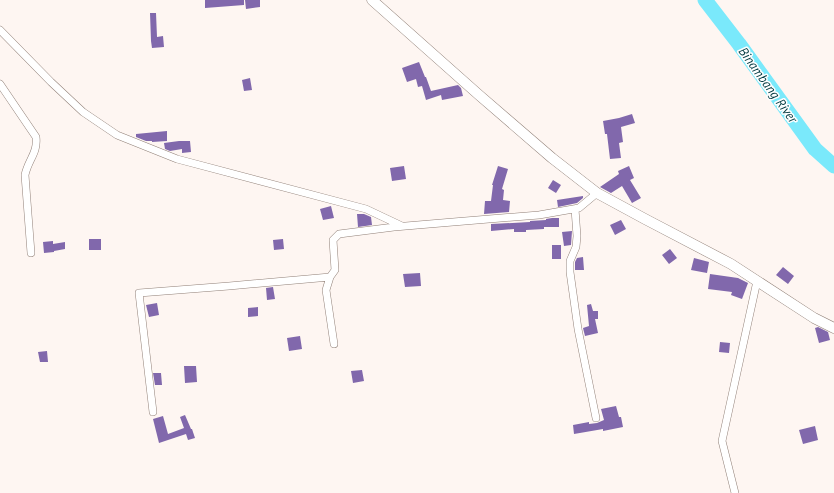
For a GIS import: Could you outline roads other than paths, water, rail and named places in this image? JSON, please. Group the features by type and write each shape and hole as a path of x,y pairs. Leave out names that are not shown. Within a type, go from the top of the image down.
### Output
{"street":[{"path":"372,0 552,158 597,192 731,264 833,330"},
{"path":"0,30 50,82 83,112 117,135 177,159 366,209 403,226"},
{"path":"0,84 36,137 37,145 26,167 25,175 31,253"},
{"path":"334,344 326,290 330,277 335,270 333,240 339,234 403,226 539,216 579,208 597,192"},
{"path":"575,209 577,236 576,247 570,261 570,272 578,329 596,418"},
{"path":"153,412 139,293 330,277"},
{"path":"735,493 722,441 757,281"}],"waterway":[{"name":"Binambang River","path":"705,0 739,44 815,149 834,166"}]}
